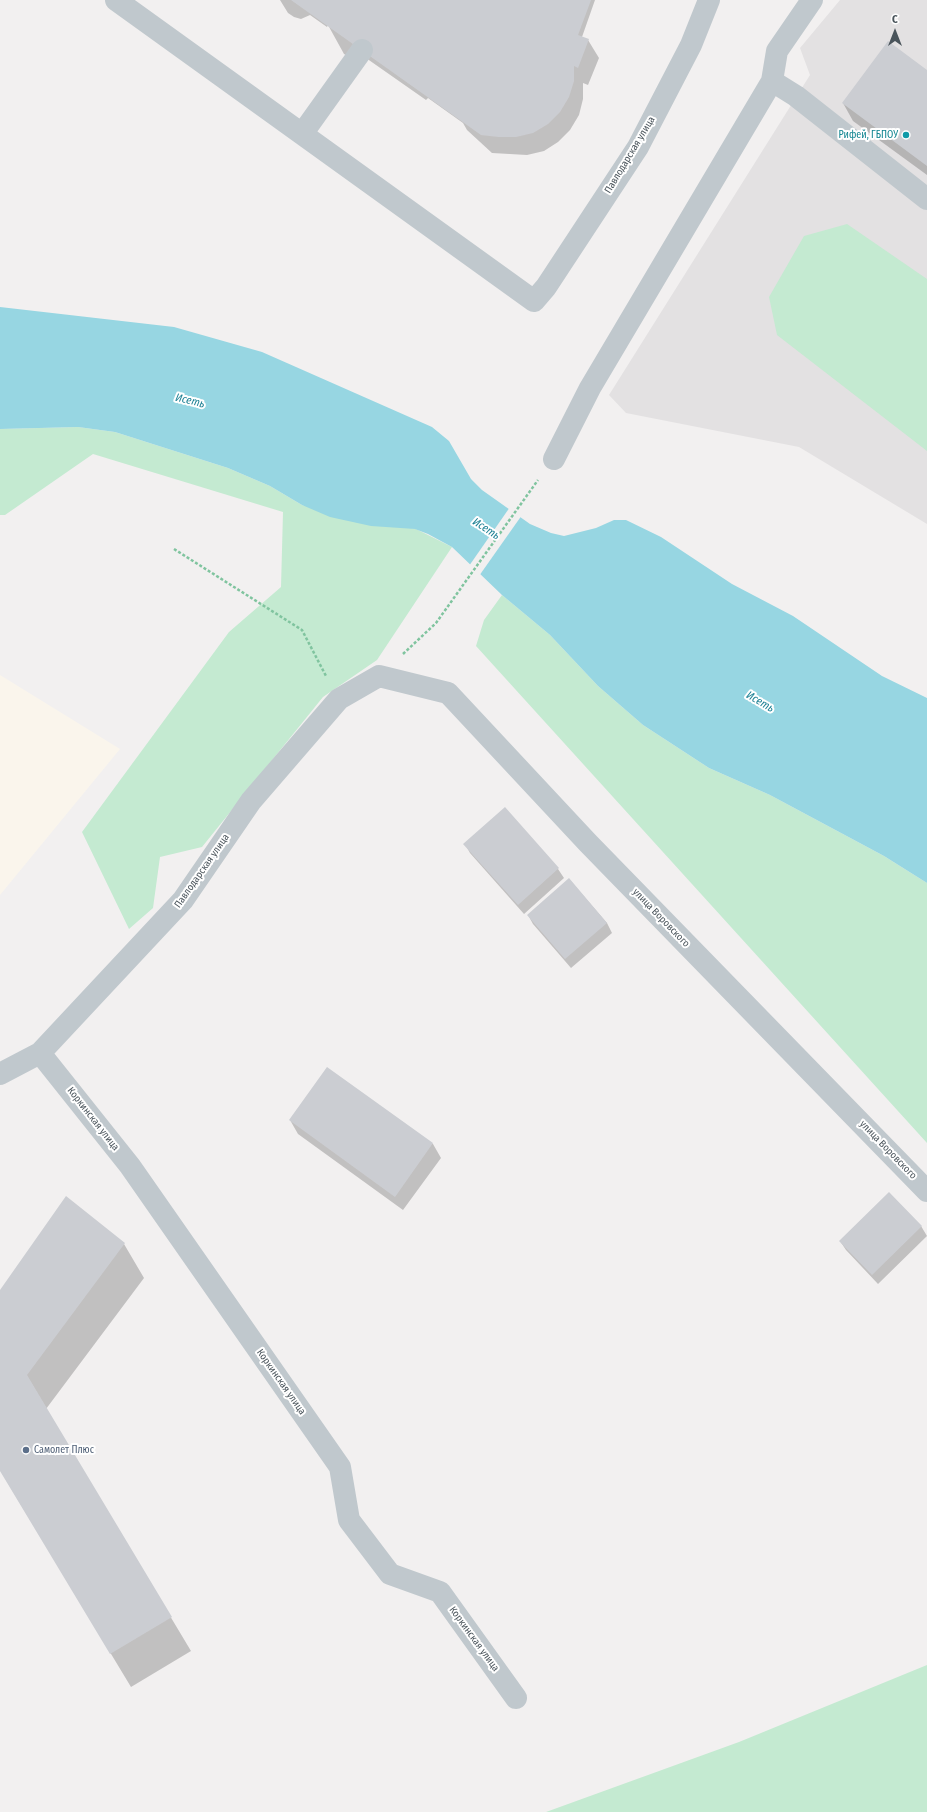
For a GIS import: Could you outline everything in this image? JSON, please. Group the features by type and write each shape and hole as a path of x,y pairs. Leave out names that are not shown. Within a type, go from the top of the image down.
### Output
{"street":[{"path":"116,0 302,134 362,50"},
{"name":"Павлодарская улица","path":"302,134 534,301 546,287 638,147 691,45 709,0"},
{"path":"554,459 590,388 772,81 777,51 812,0"},
{"path":"772,81 796,96 927,199"},
{"name":"Павлодарская улица","path":"0,1074 40,1053 184,900 251,802 339,699 379,676"},
{"name":"улица Воровского","path":"379,676 448,693 588,843 927,1191"},
{"name":"Коркинская улица","path":"40,1053 130,1166 340,1467 349,1520 390,1574 440,1592 516,1698"}],"path":[{"path":"379,676 436,623 554,459"},
{"path":"174,549 302,630 339,699"}],"shaded area":[{"path":"840,0 927,0 927,524 799,447 626,413 609,395 810,75 800,48"},
{"path":"0,675 120,749 0,895"}],"green space":[{"path":"847,224 927,279 927,451 777,335 769,297 804,236"},
{"path":"78,427 115,432 228,468 270,486 302,505 416,529 452,547 377,660 323,697 202,847 160,857 153,908 129,929 82,832 229,632 281,587 283,512 93,454 5,515 0,515 0,429"},
{"path":"502,595 550,635 598,686 643,725 709,768 770,795 884,856 927,883 927,1143 476,646 484,620"},
{"path":"927,1665 927,1812 546,1812 739,1742"}],"water":[{"name":"Исеть","path":"0,307 174,327 262,352 432,427 449,441 471,479 482,490 530,524 551,533 564,536 596,528 614,520 626,520 661,537 732,584 793,616 882,676 927,698 927,883 884,856 770,795 709,768 643,725 598,686 550,635 502,595 452,547 428,534 415,529 371,526 330,517 302,505 270,486 228,468 115,432 78,427 0,429"}],"pier":[{"path":"510,507 522,515 479,576 469,566"}],"building":[{"path":"291,0 591,0 578,35 589,39 578,68 574,66 574,81 569,97 560,112 548,124 533,133 516,137 481,135"},
{"name":"Рифей, ГБПОУ","path":"888,41 927,70 927,166 842,103"},
{"path":"505,807 559,868 518,905 463,844"},
{"path":"569,878 607,923 565,959 527,915"},
{"path":"327,1067 433,1143 395,1197 289,1120"},
{"path":"889,1192 922,1226 872,1275 839,1241"},
{"path":"66,1196 125,1243 27,1375 172,1617 110,1654 0,1471 0,1290"}],"place":[{"name":"Рифей, ГБПОУ","path":"906,135"},
{"name":"Самолет Плюс","path":"26,1450"}]}
